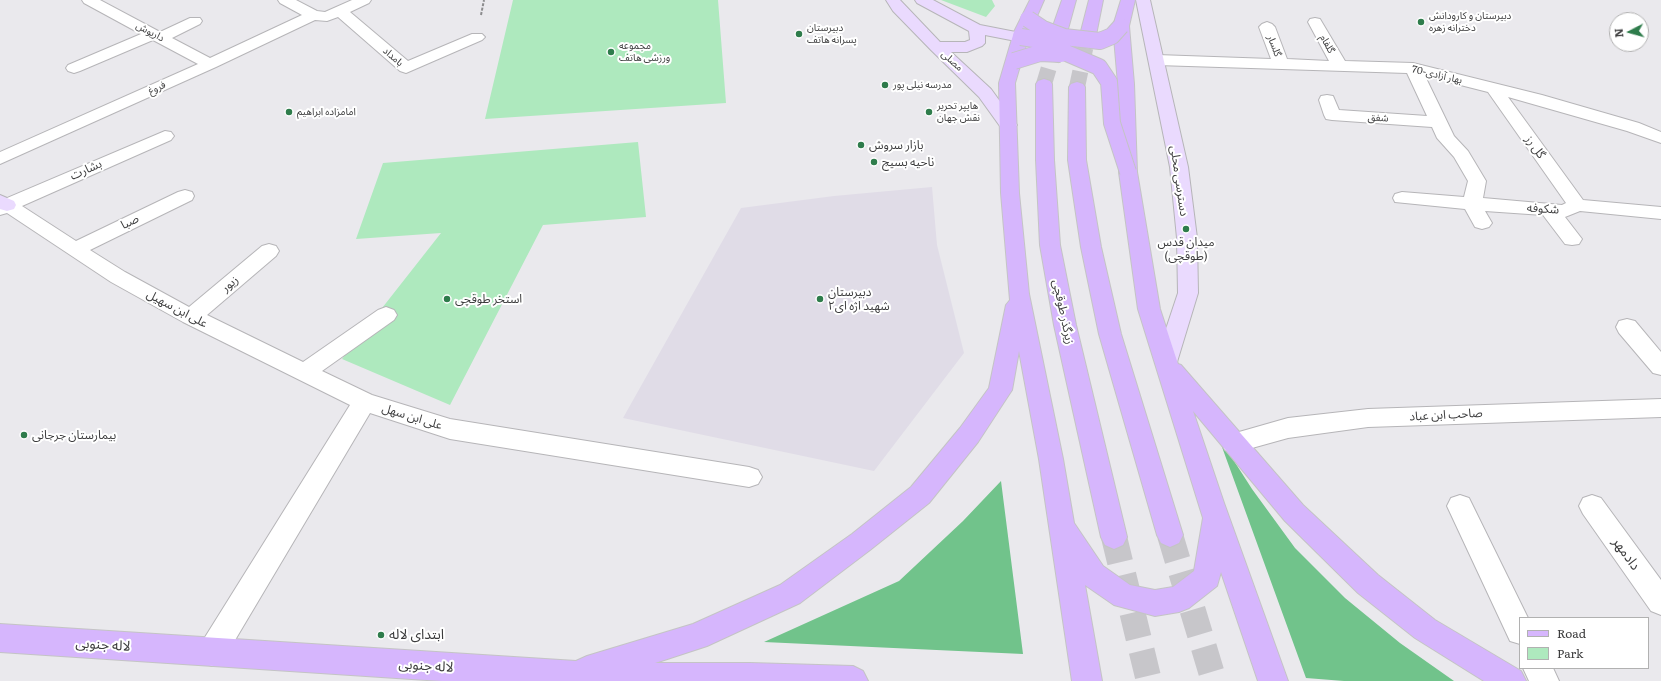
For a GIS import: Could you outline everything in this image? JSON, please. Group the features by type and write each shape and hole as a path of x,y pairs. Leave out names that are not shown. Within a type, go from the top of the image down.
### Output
{"main road":[{"path":"1037,0 1021,37 1007,82 1010,193 1019,294 1051,459 1060,522 1087,681"},
{"path":"1060,29 1069,0"},
{"path":"1088,35 1096,0"},
{"path":"1128,0 1122,26 1126,84 1128,172 1149,309 1215,516 1274,681"},
{"path":"1028,19 1043,29 1064,37 1100,41 1112,36 1122,26"},
{"path":"1021,37 1034,40 1072,54 1099,67 1109,82 1112,123 1128,172"},
{"path":"1014,61 1040,53 1072,54"},
{"name":"زیرگذر طوقچی","path":"1044,84 1045,160 1050,245 1065,325 1114,537"},
{"path":"1077,88 1077,160 1091,247 1110,334 1170,535"},
{"path":"568,675 697,636 790,594 861,542 920,495 969,435 1000,390 1019,294"},
{"path":"1166,362 1294,513 1368,584 1425,630 1511,681"},
{"path":"1060,522 1093,575 1124,596 1155,603 1179,599 1207,577 1215,516"},
{"name":"لاله جنوبی","path":"0,638 568,675 853,681"}],"street":[{"name":"داریوش","path":"89,0 210,64"},
{"path":"285,0 312,15 327,17 364,0"},
{"name":"مصلی","path":"892,0 936,47 985,93 1008,125"},
{"path":"922,0 976,28 1021,37"},
{"name":"دسترسی محلی","path":"1143,0 1158,60 1179,167 1187,238 1188,293 1166,362"},
{"name":"بامداد","path":"340,11 406,68 477,37"},
{"name":"فروغ","path":"0,159 210,64 312,15"},
{"path":"74,68 195,21"},
{"name":"گلفام","path":"1315,22 1340,66"},
{"name":"گلسار","path":"1267,27 1281,64"},
{"path":"936,47 967,47 977,43 978,37 976,28"},
{"name":"70-بهار آزادی","path":"1158,60 1413,68 1618,123 1661,138"},
{"path":"1413,68 1446,138 1462,155 1477,181 1472,205 1482,223"},
{"name":"گل رز","path":"1494,89 1577,205"},
{"name":"شفق","path":"1328,100 1332,115 1439,122"},
{"name":"بشارت","path":"2,205 165,136"},
{"name":"صبا","path":"75,249 185,196"},
{"name":"شکوفه","path":"1402,198 1472,205 1565,211 1577,205 1661,213"},
{"name":"علی ابن سهیل","path":"2,205 118,277 191,317 364,402"},
{"path":"1549,210 1572,239"},
{"name":"زیور","path":"191,317 269,251"},
{"path":"305,372 386,315"},
{"path":"1627,327 1661,367"},
{"path":"212,652 364,402"},
{"name":"علی ابن سهل","path":"364,402 450,428 749,478"},
{"name":"صاحب ابن عباد","path":"1234,443 1288,428 1368,418 1661,408"},
{"path":"1460,506 1519,629"},
{"name":"دادمهر","path":"1592,506 1661,602"},
{"path":"1538,669 1544,681"}],"shaded area":[{"name":"دبیرستان شهید اژه ای۲","path":"932,187 937,245 964,353 874,471 623,418 741,208 834,196"}],"green space":[{"name":"مجموعه ورزشی هاتف","path":"513,0 718,0 726,103 485,119"},
{"path":"941,0 992,0 995,6 986,17"},
{"name":"استخر طوقچی","path":"638,142 646,217 543,225 450,405 342,359 441,233 356,239 383,163"},
{"path":"1218,436 1252,489 1295,548 1345,598 1400,643 1454,681 1344,681 1306,678"},
{"path":"1001,481 1023,654 764,642 899,581 963,521"}],"tunnel":[{"path":"1044,84 1059,34"},
{"path":"1077,87 1088,35"},
{"path":"1170,535 1214,681"},
{"path":"1114,537 1149,681"}],"place":[{"name":"دبیرستان و کارودانش دخترانه زهره","path":"1421,22"},
{"name":"دبیرستان پسرانه هاتف","path":"799,34"},
{"name":"مجموعه ورزشی هاتف","path":"611,52"},
{"name":"مدرسه نیلی پور","path":"885,85"},
{"name":"امامزاده ابراهیم","path":"289,112"},
{"name":"هایپر تحریر نقش جهان","path":"929,112"},
{"name":"بازار سروش","path":"861,145"},
{"name":"ناحیه بسیج","path":"874,162"},
{"name":"میدان قدس (طوقچی)","path":"1186,229"},
{"name":"استخر طوقچی","path":"447,299"},
{"name":"دبیرستان شهید اژه ای۲","path":"820,299"},
{"name":"بیمارستان جرجانی","path":"24,435"},
{"name":"ابتدای لاله","path":"381,635"}]}
